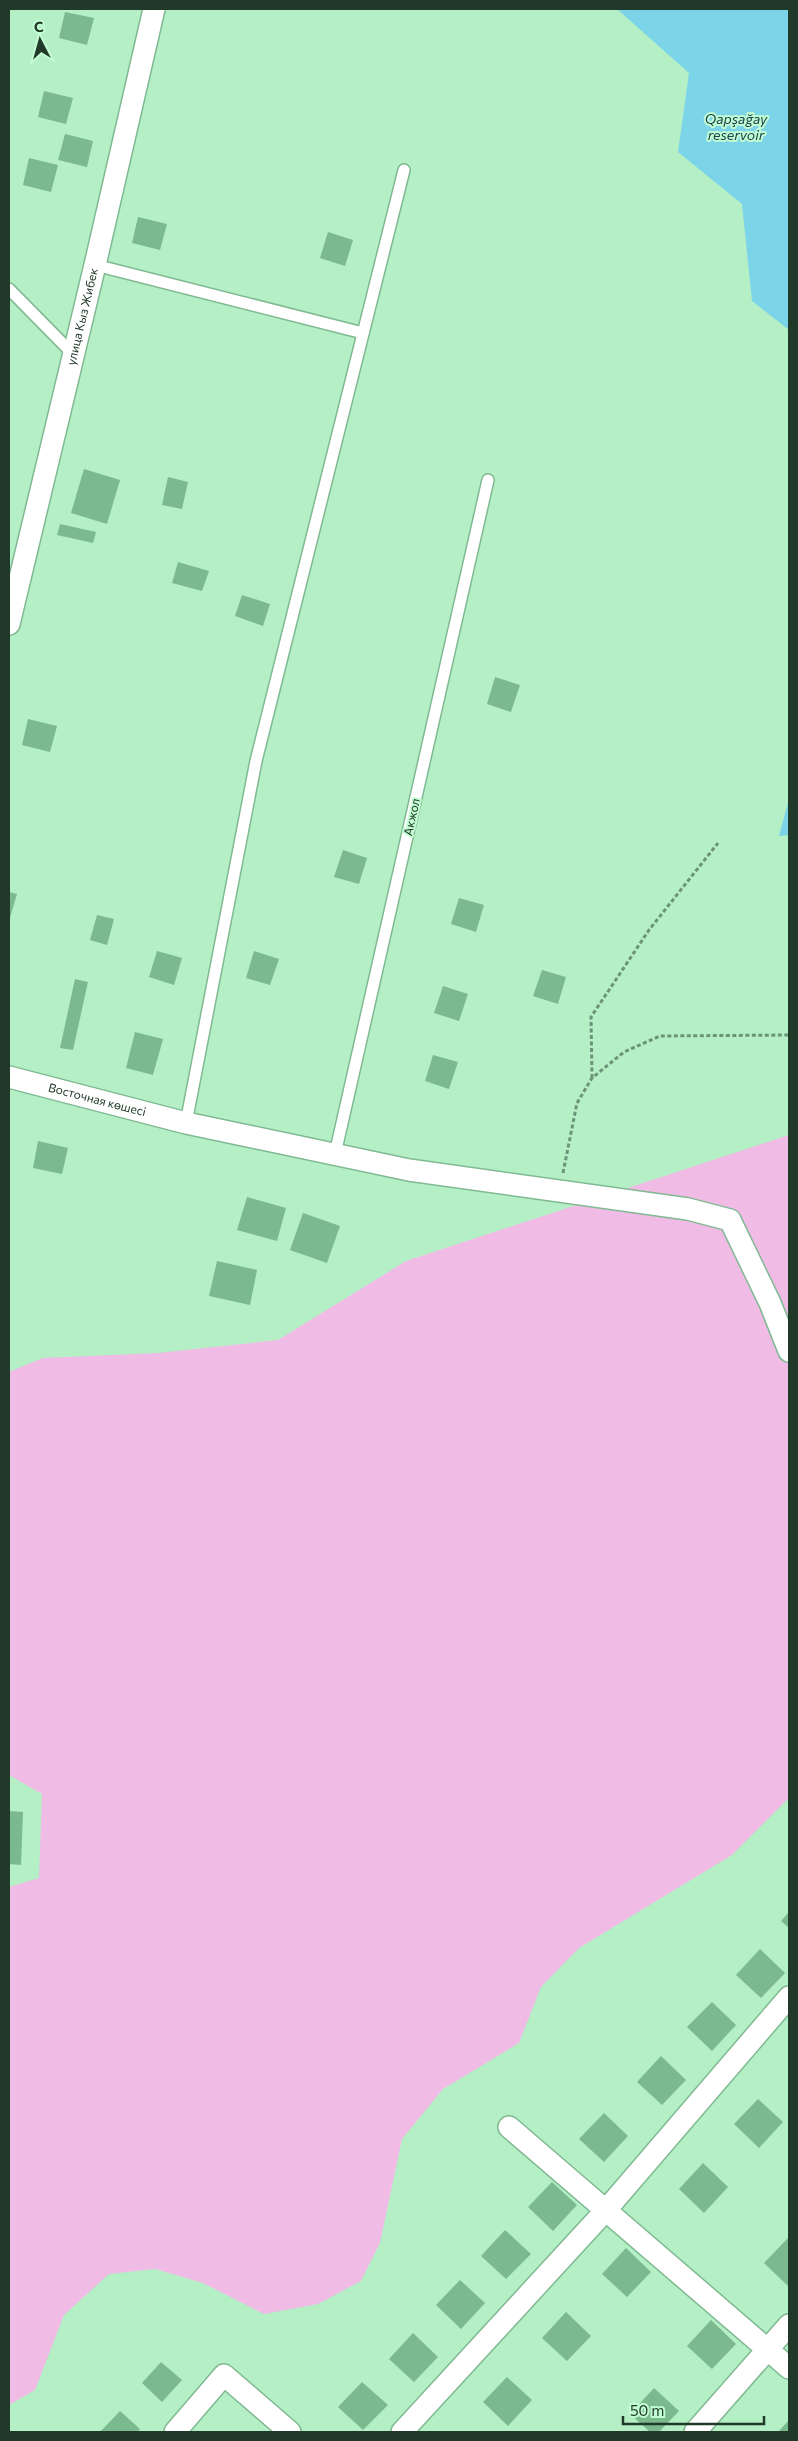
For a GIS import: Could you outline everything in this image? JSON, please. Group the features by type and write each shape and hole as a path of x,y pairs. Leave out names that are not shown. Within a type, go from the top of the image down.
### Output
{"street":[{"name":"улица Кыз Жибек","path":"9,624 96,265 154,9"},
{"name":"Восточная көшесі","path":"9,1077 186,1123 409,1170 688,1209 730,1220 770,1303 789,1352"},
{"path":"402,2432 606,2210 789,1997"},
{"path":"509,2127 789,2368"},
{"path":"695,2432 789,2325"},
{"path":"175,2432 224,2375 290,2432"}],"lane":[{"path":"186,1123 256,761 404,170"},
{"path":"96,265 363,333"},
{"path":"9,289 74,355"},
{"name":"Акжол","path":"335,1154 488,480"}],"path":[{"path":"592,1078 591,1017 649,930 718,843"},
{"path":"559,1191 577,1103 592,1078 624,1052 660,1036 789,1035"}],"shaded area":[{"path":"789,1135 789,1798 732,1855 579,1948 541,1987 519,2043 443,2089 402,2139 380,2243 361,2281 318,2304 264,2314 203,2283 155,2269 109,2274 64,2315 35,2390 9,2405 9,1887 39,1878 42,1794 9,1775 9,1372 43,1358 158,1353 278,1340 406,1261"}],"water":[{"name":"Qapşağay reservoir","path":"617,9 789,9 789,330 752,301 742,204 678,152 689,73"},
{"path":"789,799 789,835 779,836"}],"building":[{"path":"65,12 94,18 87,45 59,38"},
{"path":"44,91 73,98 66,124 38,117"},
{"path":"65,134 93,141 87,167 58,160"},
{"path":"29,158 58,165 51,192 23,185"},
{"path":"138,217 167,224 160,250 132,243"},
{"path":"328,232 353,240 345,266 320,258"},
{"path":"84,469 120,480 107,524 71,513"},
{"path":"168,477 188,482 182,509 162,505"},
{"path":"60,524 96,532 93,543 57,535"},
{"path":"178,562 209,571 202,591 172,583"},
{"path":"242,595 270,604 263,626 235,616"},
{"path":"495,677 520,685 511,712 487,704"},
{"path":"28,719 57,726 50,752 22,745"},
{"path":"343,850 367,858 359,884 334,877"},
{"path":"9,892 17,894 9,921"},
{"path":"459,898 484,905 476,932 451,924"},
{"path":"97,915 114,919 107,945 90,940"},
{"path":"157,951 182,958 174,985 149,977"},
{"path":"254,951 279,959 270,985 246,978"},
{"path":"542,970 566,977 558,1004 533,996"},
{"path":"75,979 88,982 73,1050 60,1048"},
{"path":"443,986 468,994 459,1021 434,1013"},
{"path":"135,1032 163,1039 153,1075 126,1068"},
{"path":"433,1055 458,1062 449,1089 425,1081"},
{"path":"38,1141 68,1148 62,1174 33,1168"},
{"path":"247,1197 286,1208 277,1241 237,1230"},
{"path":"303,1213 340,1226 327,1263 290,1250"},
{"path":"217,1261 257,1270 250,1305 209,1296"},
{"path":"9,1811 23,1812 21,1865 9,1864"},
{"path":"789,1912 789,1928 781,1921"},
{"path":"760,1949 785,1973 761,1998 736,1975"},
{"path":"712,2002 736,2025 712,2051 687,2027"},
{"path":"661,2056 686,2080 662,2105 637,2082"},
{"path":"758,2099 783,2122 759,2148 734,2124"},
{"path":"604,2113 628,2136 604,2162 579,2139"},
{"path":"703,2163 728,2187 704,2213 679,2189"},
{"path":"552,2182 577,2205 553,2231 528,2207"},
{"path":"505,2230 531,2254 506,2279 481,2256"},
{"path":"789,2239 789,2287 764,2263"},
{"path":"626,2248 651,2272 627,2297 602,2274"},
{"path":"460,2280 485,2303 461,2329 436,2305"},
{"path":"566,2312 591,2336 567,2361 542,2338"},
{"path":"711,2320 736,2344 712,2369 687,2346"},
{"path":"413,2333 438,2357 414,2382 389,2359"},
{"path":"161,2362 182,2380 162,2402 142,2383"},
{"path":"507,2377 532,2400 508,2426 483,2402"},
{"path":"362,2382 388,2405 363,2430 338,2407"},
{"path":"654,2388 679,2411 659,2432 650,2432 630,2414"},
{"path":"120,2411 140,2429 137,2432 100,2432"},
{"path":"789,2420 789,2432 780,2432 779,2431"}]}
